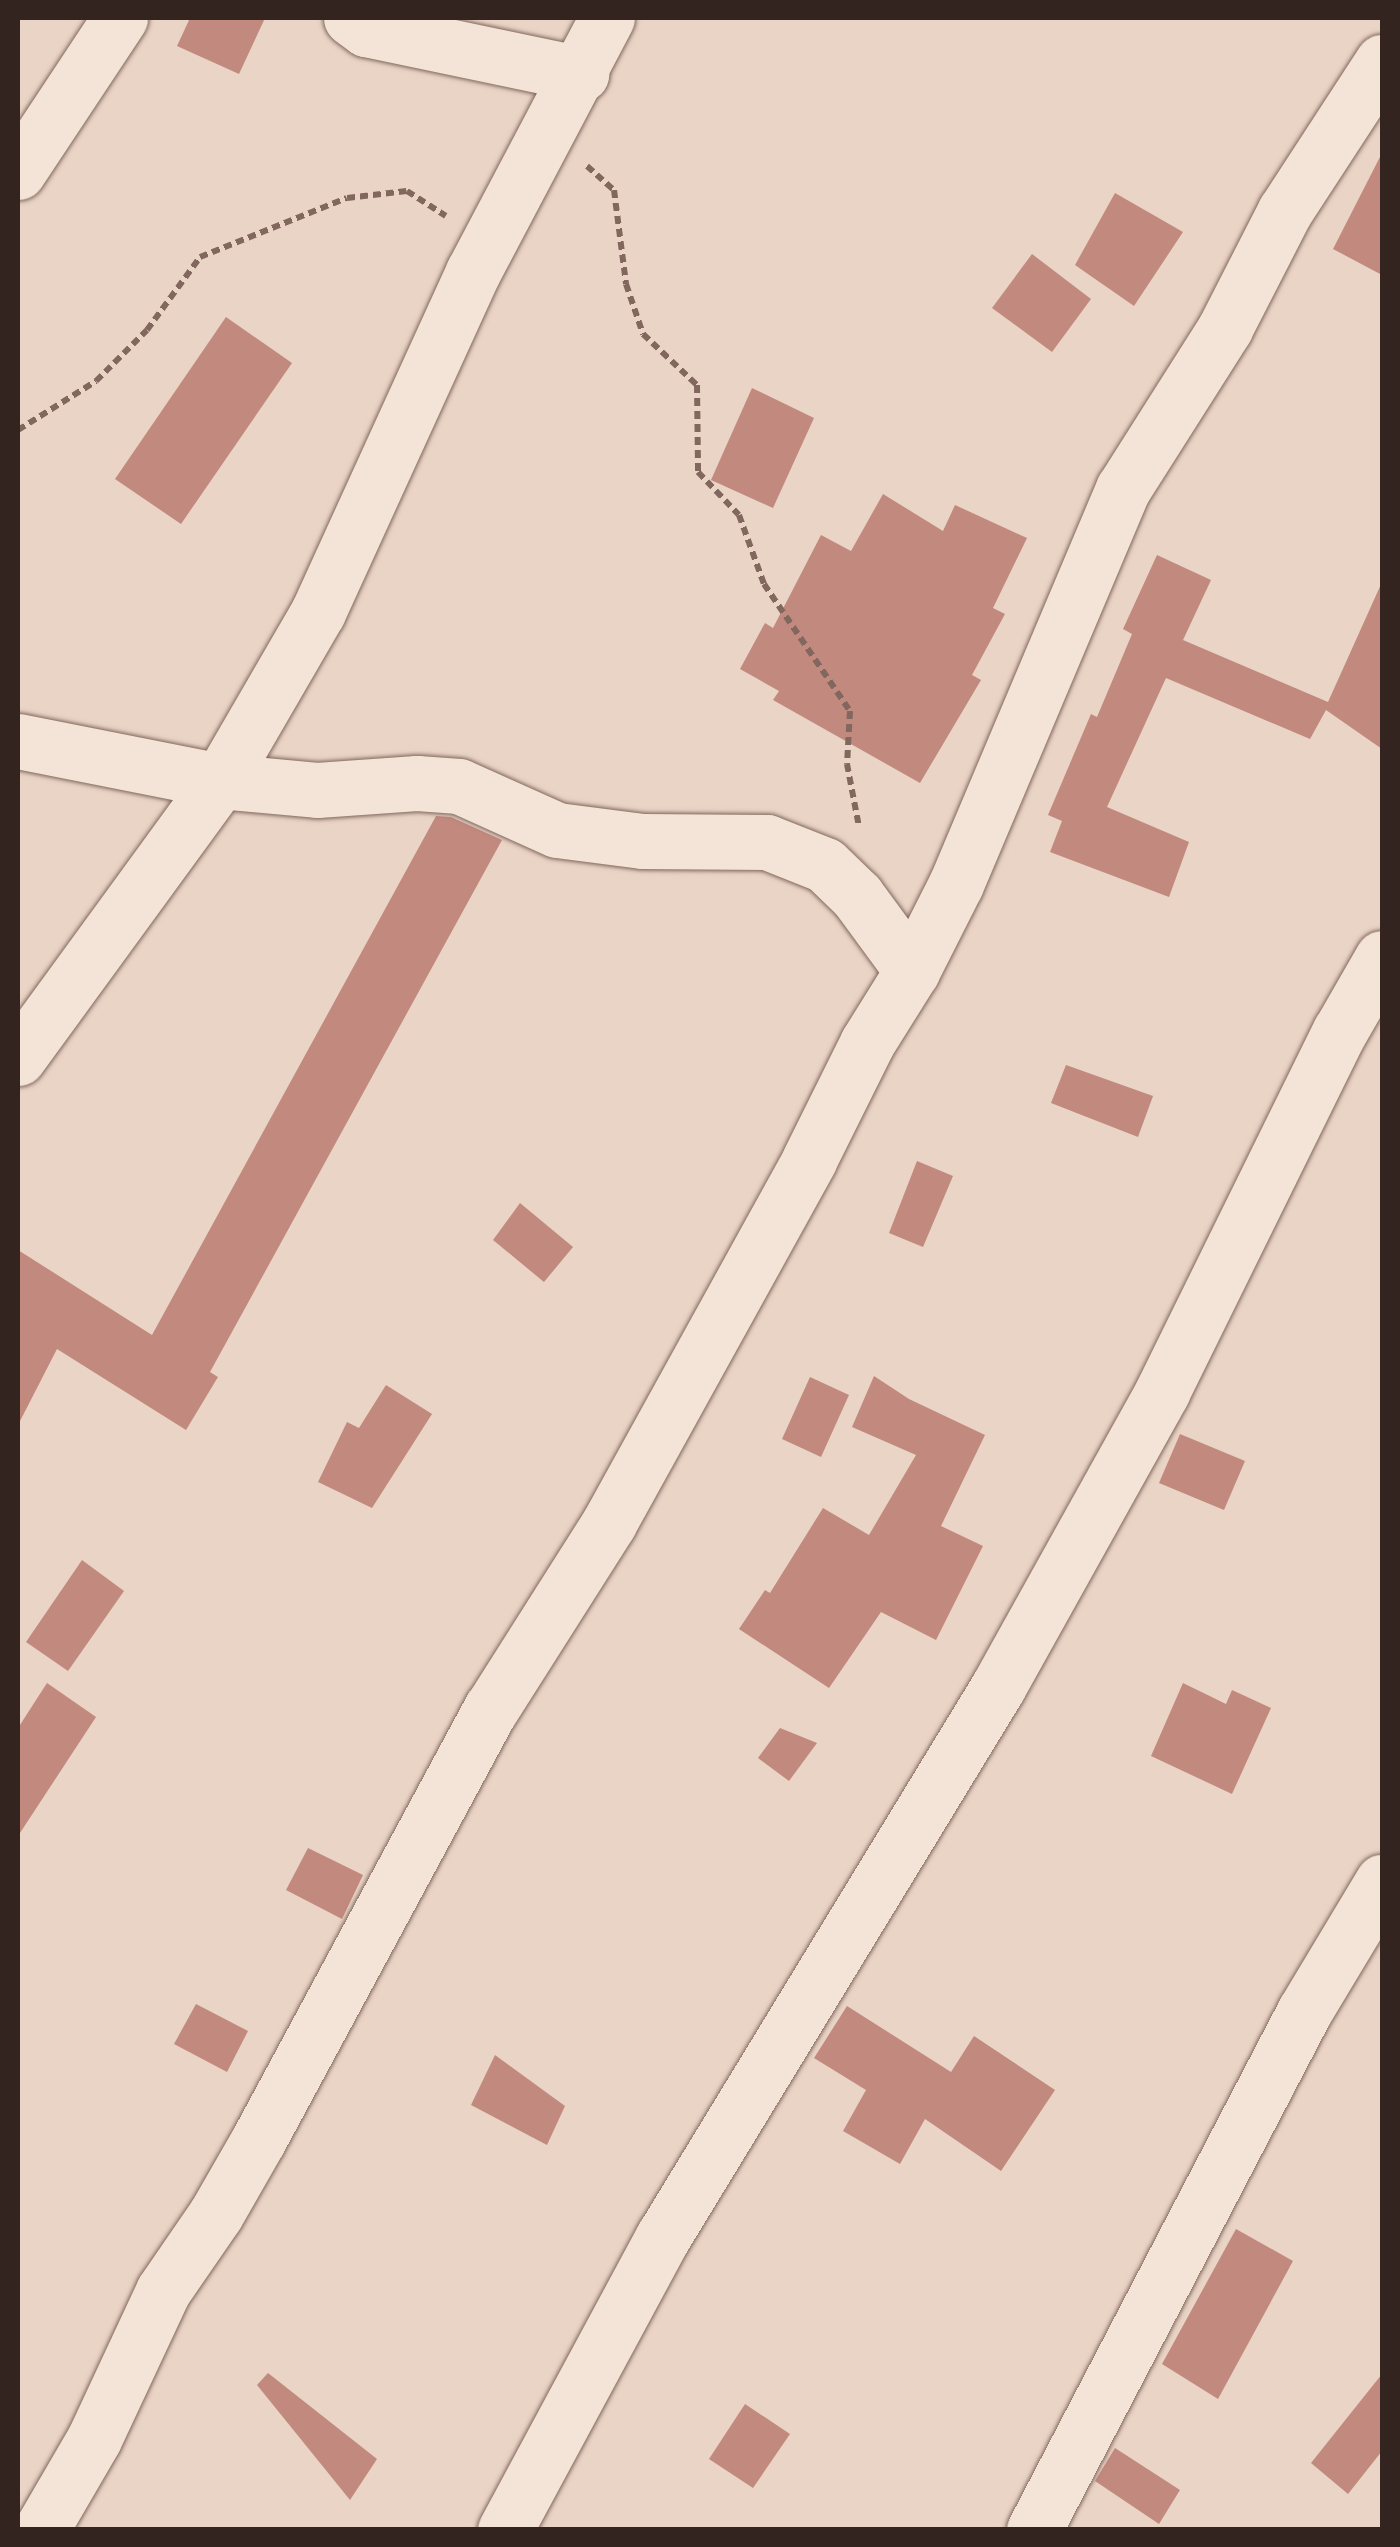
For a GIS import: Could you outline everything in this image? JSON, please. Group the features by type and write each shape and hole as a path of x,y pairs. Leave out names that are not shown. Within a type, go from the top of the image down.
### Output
{"street":[{"path":"18,172 120,18"},
{"path":"351,18 366,28 581,74"},
{"path":"18,1058 220,781 318,612 488,244 581,74 607,18"},
{"path":"41,2530 94,2439 163,2291 216,2214 259,2139 491,1708 609,1523 809,1160 867,1043 912,971 956,884 1124,489 1225,328 1285,211 1382,62"},
{"path":"18,741 220,781 317,790 417,783 460,786 558,830 642,841 768,842 825,865 857,896 912,971"},
{"path":"504,2530 663,2237 998,1688 1162,1392 1340,1030 1382,958"},
{"path":"1034,2530 1304,2012 1382,1882"}],"path":[{"path":"549,133 614,190 626,284 643,334 696,385 698,472 739,515 764,584 850,712 847,764 865,858 857,896"},
{"path":"18,430 96,381 147,330 200,257 347,198 407,191 488,244"}],"building":[{"path":"190,18 265,18 239,74 177,46"},
{"path":"1382,153 1382,275 1333,249"},
{"path":"1115,193 1183,232 1134,306 1075,265"},
{"path":"1032,254 1091,299 1052,352 992,308"},
{"path":"226,317 292,363 181,524 115,479"},
{"path":"752,388 814,418 773,508 711,480"},
{"path":"883,494 943,531 955,505 1027,538 993,608 1005,614 972,675 981,680 920,783 773,700 779,691 740,669 765,623 773,628 821,535 851,551"},
{"path":"1157,555 1211,580 1183,640 1328,702 1382,582 1382,749 1326,710 1310,739 1166,678 1107,807 1189,842 1169,897 1050,852 1062,821 1048,815 1091,714 1097,717 1132,634 1123,629"},
{"path":"436,816 451,817 502,840 210,1372 218,1377 186,1430 57,1349 18,1425 18,1250 152,1335"},
{"path":"1066,1065 1153,1096 1138,1137 1051,1103"},
{"path":"917,1161 953,1176 923,1247 889,1233"},
{"path":"520,1203 573,1247 544,1282 493,1240"},
{"path":"874,1376 909,1399 985,1435 941,1526 983,1546 936,1640 881,1612 829,1688 739,1629 765,1590 770,1593 823,1508 869,1535 916,1455 852,1427"},
{"path":"810,1377 849,1395 821,1457 782,1439"},
{"path":"386,1385 432,1414 372,1508 318,1482 347,1422 359,1428"},
{"path":"1180,1434 1245,1461 1224,1510 1159,1483"},
{"path":"82,1560 124,1591 68,1671 26,1642"},
{"path":"47,1683 96,1717 18,1836 18,1728"},
{"path":"1183,1683 1226,1704 1232,1690 1271,1708 1232,1794 1151,1756"},
{"path":"780,1728 817,1743 789,1781 758,1758"},
{"path":"308,1848 363,1875 342,1919 286,1890"},
{"path":"196,2004 248,2031 227,2072 174,2044"},
{"path":"847,2006 951,2072 974,2036 1055,2090 1001,2171 925,2119 900,2164 843,2131 866,2090 814,2058"},
{"path":"495,2055 565,2106 547,2145 471,2105"},
{"path":"1236,2229 1293,2261 1218,2399 1162,2364"},
{"path":"268,2373 377,2459 350,2500 257,2385"},
{"path":"1382,2374 1382,2451 1348,2494 1311,2463"},
{"path":"745,2404 790,2434 753,2488 709,2459"},
{"path":"1115,2448 1180,2490 1159,2524 1095,2481"}]}
